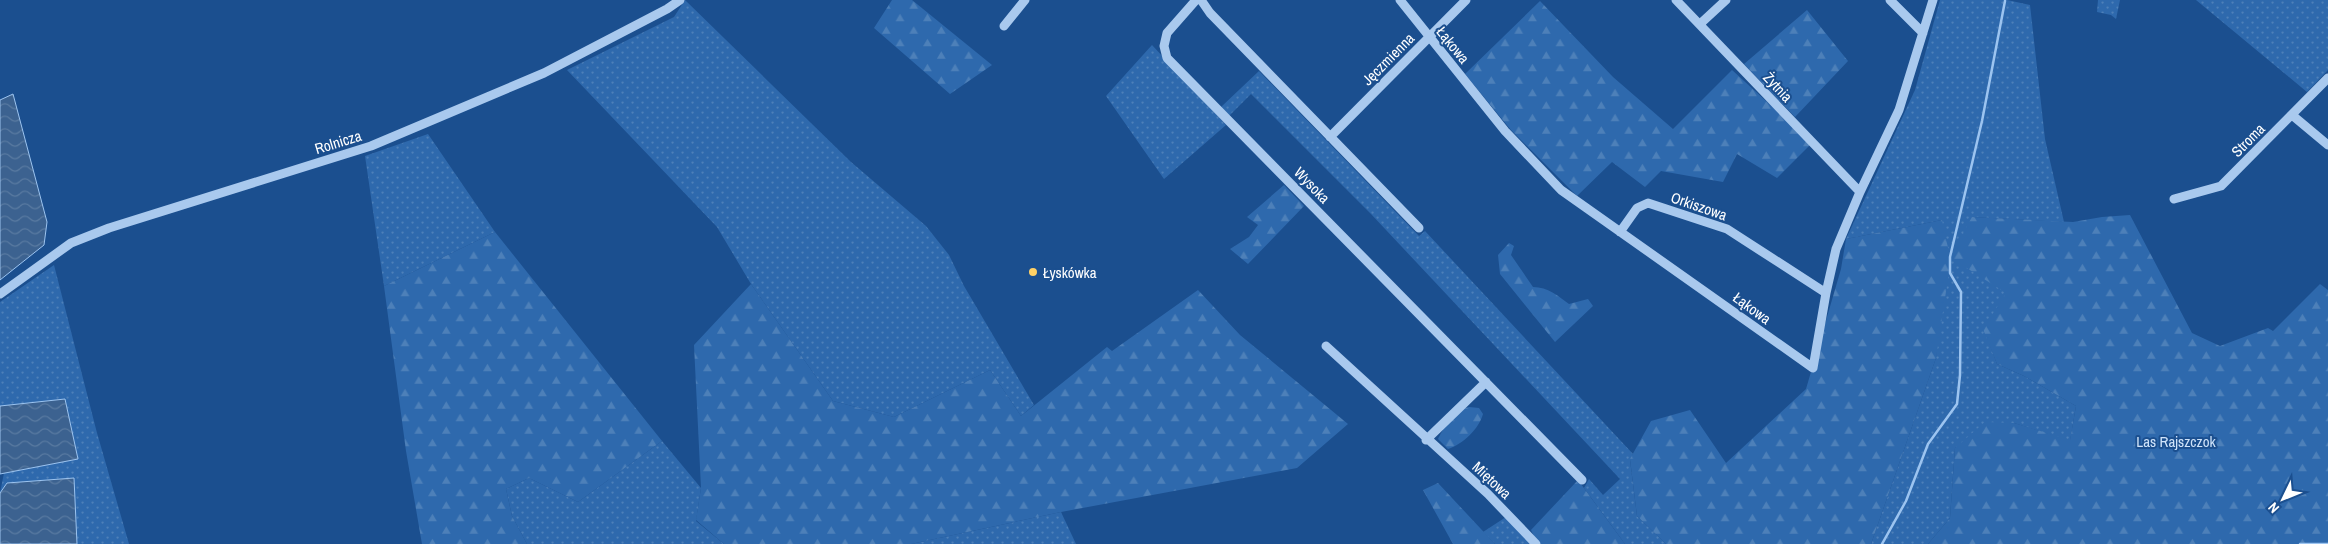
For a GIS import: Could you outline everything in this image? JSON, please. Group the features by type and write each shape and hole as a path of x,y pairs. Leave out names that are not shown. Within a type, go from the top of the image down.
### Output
{"street":[{"name":"Rolnicza","path":"0,294 71,244 108,228 370,146 544,73 667,10 680,0"},
{"path":"1004,26 1025,0"},
{"name":"Wysoka","path":"1196,0 1167,33 1164,46 1168,58 1582,480"},
{"path":"1202,0 1210,13 1419,228"},
{"name":"Łąkowa","path":"1400,0 1533,163 1561,190 1813,368 1836,249 1860,192 1899,110 1933,0"},
{"name":"Jęczmienna","path":"1330,137 1466,0"},
{"name":"Żytnia","path":"1676,0 1860,192"},
{"path":"1700,24 1726,0"},
{"path":"1890,0 1924,33"},
{"name":"Stroma","path":"2174,199 2221,186 2328,78"},
{"path":"2292,115 2328,144"},
{"name":"Orkiszowa","path":"1620,232 1637,208 1648,203 1727,229 1826,293"},
{"name":"Miętowa","path":"1326,346 1426,440 1488,494 1536,544"},
{"path":"1426,440 1486,382"}],"green space":[{"path":"685,0 851,162 926,226 949,255 964,286 1034,405 1021,416 990,370 894,417 833,401 751,284 717,227 567,70 674,17"},
{"path":"892,0 912,0 992,65 950,94 874,28"},
{"path":"1940,0 2007,0 2030,5 2045,139 2064,222 1972,217 2007,293 1984,329 1997,364 2024,376 2076,406 2070,441 2014,423 1955,448 1950,518 1928,544 1871,544 1936,358 1942,220 1846,239 1915,90"},
{"path":"2098,0 2120,0 2116,19 2111,15 2097,12"},
{"path":"2196,0 2328,0 2328,70 2307,92"},
{"path":"1540,1 1613,77 1673,129 1732,70 1812,143 1777,178 1737,154 1723,182 1661,171 1645,187 1612,162 1577,196 1511,130 1465,74"},
{"path":"1807,10 1848,61 1795,117 1744,64"},
{"path":"1152,45 1226,125 1164,179 1106,96"},
{"path":"1259,71 1419,236 1425,231 1633,454 1630,460 1637,516 1666,544 1625,544 1584,488 1589,479 1603,495 1620,479 1371,214 1251,94 1229,116 1221,107"},
{"path":"428,134 495,232 384,286 365,156"},
{"path":"1284,185 1304,206 1248,264 1230,249 1249,237 1258,225 1247,217"},
{"name":"Las Rajszczok","path":"2130,215 2192,333 2220,346 2268,328 2273,331 2320,284 2328,290 2328,544 1928,544 1950,518 1955,448 1985,422 2014,423 2070,440 2076,406 2024,376 1997,364 1983,329 2006,293 1951,258 1936,358 1871,544 1666,544 1637,516 1630,459 1651,421 1690,410 1726,463 1806,389 1841,269 1846,239 1942,220 1950,257 1972,217 2073,222"},
{"path":"495,232 662,441 578,502 529,478 506,489 512,516 527,544 422,544 406,451 384,286"},
{"path":"1509,243 1514,246 1511,255 1533,287 1548,290 1569,304 1588,299 1593,306 1555,342 1500,274 1498,255"},
{"path":"54,265 97,433 129,544 77,544 74,478 7,483 0,493 4,473 78,459 64,399 0,406 0,302"},
{"path":"751,284 833,401 894,417 990,370 1021,416 1107,347 1112,351 1198,290 1240,335 1348,424 1297,468 1061,512 911,544 724,544 696,520 701,488 694,345"},
{"path":"1469,407 1479,408 1483,414 1481,420 1470,435 1459,444 1448,449 1438,439 1455,415"},
{"path":"662,441 701,488 696,521 724,544 527,544 512,516 506,489 529,478 578,502"},
{"path":"1578,480 1625,544 1538,544 1531,530"},
{"path":"1438,483 1495,544 1453,544 1423,490"},
{"path":"1061,512 1076,544 911,544"},
{"path":"1506,517 1531,544 1495,544 1483,532"}],"water":[{"path":"13,94 47,222 44,245 0,280 0,100"},
{"path":"65,399 78,459 0,474 0,406"},
{"path":"74,478 77,544 0,544 0,493 7,483"}],"waterway":[{"path":"1882,544 1906,501 1928,444 1957,404 1960,375 1961,292 1950,273 1950,257 1982,121 2005,1"},
{"path":"2300,544 2328,544"}],"place":[{"name":"Łyskówka","path":"1033,272"}]}
